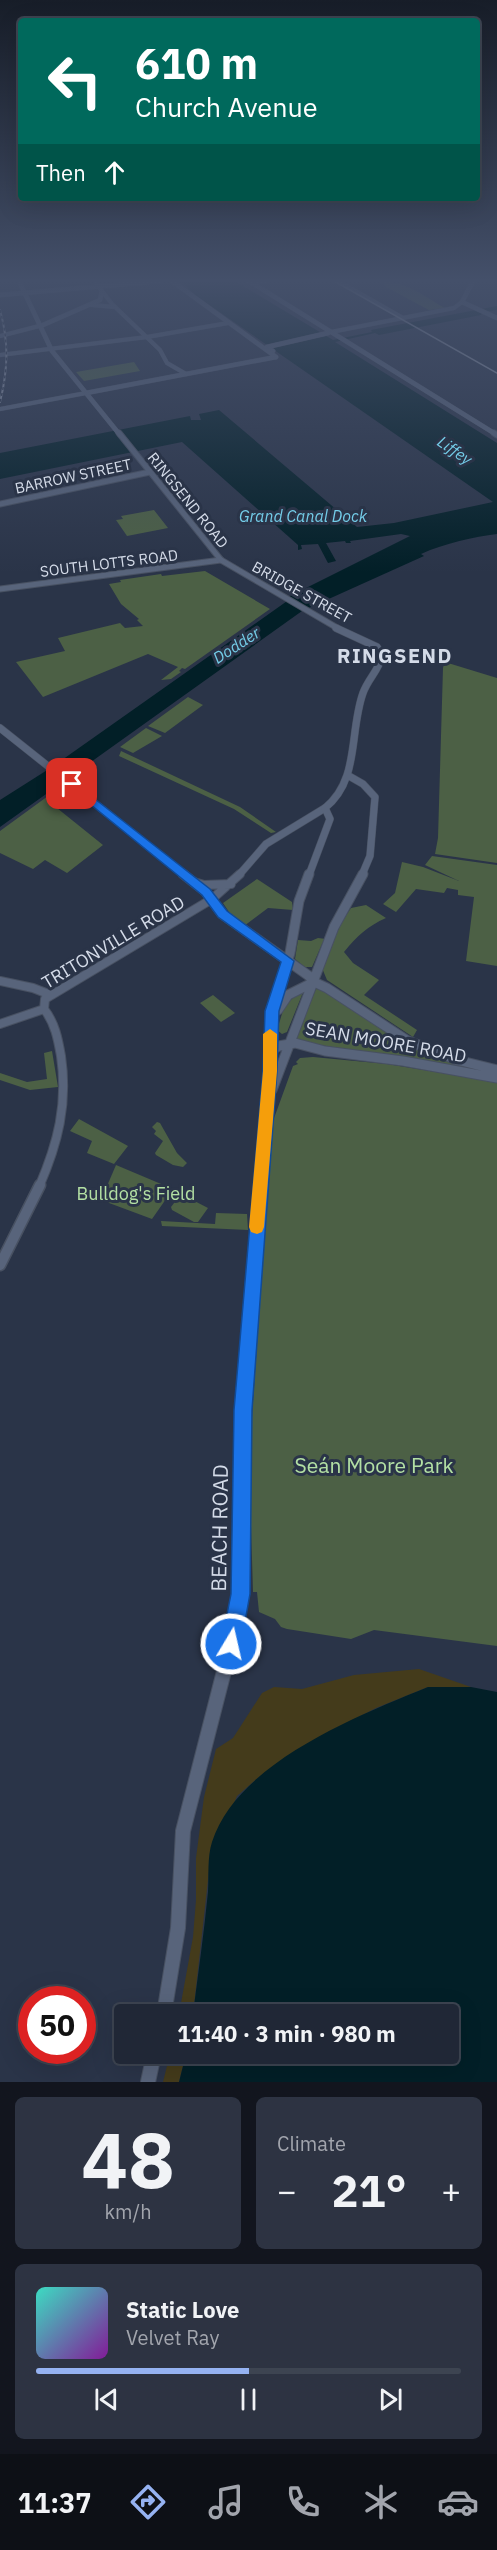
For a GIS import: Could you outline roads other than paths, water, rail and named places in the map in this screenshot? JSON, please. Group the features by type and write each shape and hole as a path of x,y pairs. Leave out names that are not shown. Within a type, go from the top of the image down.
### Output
{"main road":[{"name":"RINGSEND ROAD","path":"74,378 221,560"},
{"path":"86,393 167,378"},
{"path":"405,378 497,435"},
{"name":"BRIDGE STREET","path":"221,560 381,652 382,660 365,686 354,726 349,776"},
{"name":"SEAN MOORE ROAD","path":"0,728 193,882 212,899 222,914 314,982 327,988 408,1041 457,1060 497,1070"},
{"path":"314,982 334,927 357,888 370,856 375,796 363,784 349,776 336,799 325,808"},
{"name":"BEACH ROAD","path":"166,2004 178,1928 183,1832 231,1644 240,1594 243,1421 272,1011 288,961 299,901 330,819 325,808"},
{"name":"BEACH ROAD","path":"270,1029 281,1001 294,990 314,982"},
{"name":"BEACH ROAD","path":"264,1124 277,1076 314,982"},
{"name":"SEAN MOORE ROAD","path":"270,1051 289,1044 497,1078"},
{"path":"148,2082 152,2064"}],"street":[{"path":"0,409 86,393"},
{"name":"BARROW STREET","path":"0,504 150,472"},
{"name":"SOUTH LOTTS ROAD","path":"0,589 221,560"},
{"name":"TRITONVILLE ROAD","path":"0,1024 44,1008 45,999 51,995 212,899 231,884 266,844 325,808"},
{"path":"193,882 204,885 231,884"},
{"path":"0,981 33,988 51,995"},
{"path":"0,1265 54,1155 61,1127 67,1090 66,1079 53,1022 44,1008"}],"water":[{"path":"315,378 393,378 497,443 497,534 459,541 430,550 421,554 424,556 302,611 0,827 0,800 52,767 290,599 288,597 410,536 401,534 350,541 351,543 345,541 326,543 336,561 328,563 318,544 301,545 302,549 298,550 298,545 182,442 0,479 0,453 190,416 191,420 201,420 199,414 219,410 357,527 394,523 493,502"},
{"path":"428,1687 471,1687 497,1692 497,2082 179,2082 184,2064 459,2064 459,2004 194,2004 208,1892 209,1854 212,1842 226,1814 246,1789 273,1766 303,1746 368,1712"}],"railway":[{"path":"0,402 5,378"}],"district":[{"name":"RINGSEND","path":"395,655"}],"water label":[{"name":"Liffey","path":"455,450"},
{"name":"Grand Canal Dock","path":"303,516"},
{"name":"Dodder","path":"236,645"}],"park label":[{"name":"Bulldog's Field","path":"136,1193"},
{"name":"Seán Moore Park","path":"374,1465"}]}
